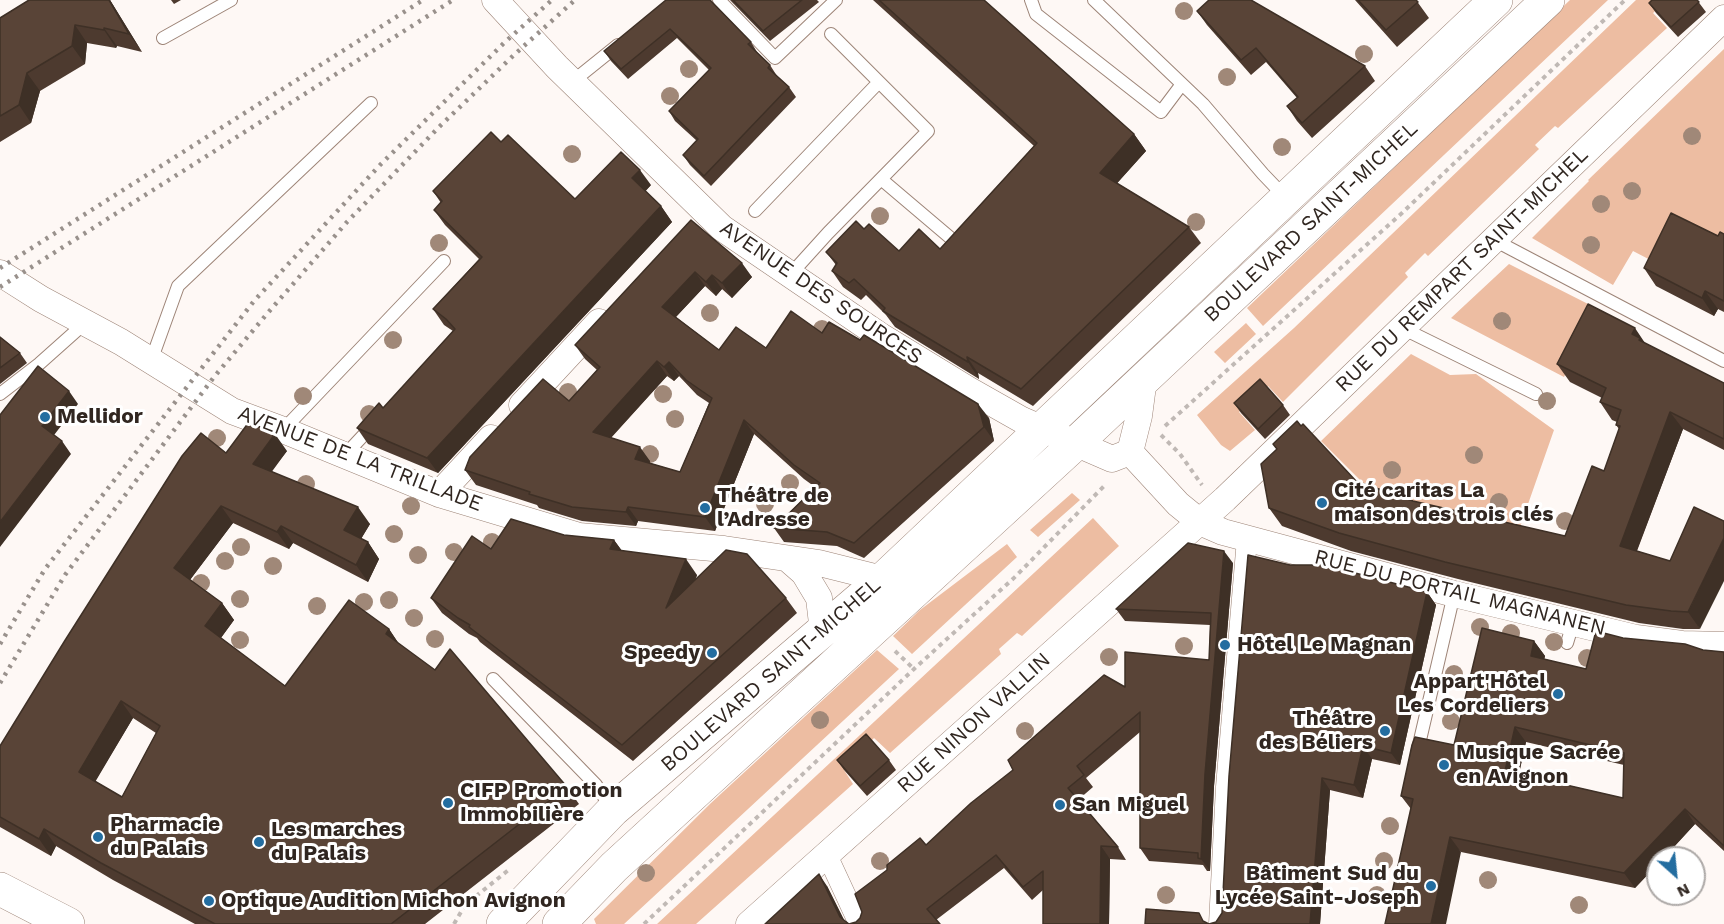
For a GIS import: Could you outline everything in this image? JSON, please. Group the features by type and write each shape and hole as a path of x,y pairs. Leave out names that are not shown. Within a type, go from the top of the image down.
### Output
{"main road":[{"name":"BOULEVARD SAINT-MICHEL","path":"559,924 896,587 1042,428 1496,0"},
{"name":"BOULEVARD SAINT-MICHEL","path":"503,924 613,810 823,632 896,587 1075,444 1548,0"},
{"path":"0,889 67,924"}],"street":[{"name":"AVENUE DES SOURCES","path":"495,0 696,218 722,228 879,335 969,390 1022,420 1042,428"},
{"name":"RUE DU REMPART SAINT-MICHEL","path":"1200,522 1724,18"},
{"name":"AVENUE DE LA TRILLADE","path":"0,273 232,411 439,494 579,536 724,549 819,562 896,587"},
{"path":"439,494 616,304"},
{"path":"1130,452 1139,416 1144,378"},
{"path":"1042,428 1112,459 1130,452"},
{"path":"1130,452 1178,504 1200,522"},
{"name":"RUE DU PORTAIL MAGNANEN","path":"1200,522 1248,539 1454,594 1570,633 1682,644 1724,645"},
{"name":"RUE NINON VALLIN","path":"749,924 1200,522"},
{"path":"1219,924 1226,787 1248,539"},
{"path":"788,559 804,573 819,598 823,632"},
{"path":"826,855 860,924"}],"lane":[{"path":"163,38 231,0"},
{"path":"722,1 775,58 836,0"},
{"path":"1032,0 1036,14 1161,112 1182,84"},
{"path":"1094,0 1203,104 1286,198"},
{"path":"790,275 828,232 928,131 831,34"},
{"path":"565,75 627,37"},
{"path":"754,211 879,82"},
{"path":"151,361 178,286 371,103"},
{"path":"881,179 960,246"},
{"path":"1494,240 1724,361"},
{"path":"282,430 444,261"},
{"path":"0,394 86,323"},
{"path":"1402,328 1536,394"},
{"path":"345,455 382,414"},
{"path":"1417,755 1454,594"},
{"path":"493,679 596,785 613,810"}],"path":[{"path":"1208,494 1180,454 1158,432 1402,213 1625,0"},
{"path":"644,924 1016,576 1108,482"}],"shaded area":[{"path":"1570,0 1608,0 1263,326 1247,308"},
{"path":"1636,0 1667,0 1653,13 1667,28 1558,128 1555,126 1535,145 1539,149 1428,256 1425,253 1405,273 1408,277 1283,402 1268,386 1239,412 1255,430 1230,451 1221,445 1197,415 1294,328"},
{"path":"1724,49 1724,244 1660,265 1633,251 1613,285 1532,238 1588,180"},
{"path":"1509,264 1598,309 1564,377 1451,318"},
{"path":"1246,323 1256,334 1225,363 1214,352"},
{"path":"1411,354 1450,375 1476,374 1554,430 1520,527 1374,494 1321,441"},
{"path":"1072,493 1080,500 1038,537 1030,530"},
{"path":"1093,518 1119,546 1022,636 1017,633 999,649 1001,654 890,753 874,738 844,770 853,784 696,924 657,924"},
{"path":"1007,544 1017,557 912,654 893,636 920,610"},
{"path":"877,650 899,669 624,924 596,924 594,919 711,803"}],"building":[{"path":"29,0 109,0 129,34 104,28 104,30 75,25 72,46 27,73 19,105 0,116 0,18"},
{"path":"666,0 710,0 751,42 748,44 770,65 768,68 789,87 704,176 683,155 698,139 669,111 711,68 670,29 621,69 604,51"},
{"path":"733,0 802,0 763,31"},
{"path":"879,0 984,0 1134,134 1100,173 1189,227 1021,389 967,357 968,362 883,311 885,308 854,279 849,283 832,271 837,263 826,252 856,221 864,229 869,224 899,251 919,229 940,249 1037,143"},
{"path":"1209,0 1251,0 1365,66 1302,123 1287,106 1298,97 1256,48 1241,60 1197,11"},
{"path":"1358,0 1416,0 1418,2 1386,30"},
{"path":"1652,0 1697,0 1699,2 1671,27 1649,3"},
{"path":"491,132 501,142 508,135 575,199 621,152 640,170 632,178 661,206 427,458 357,428 379,403 383,408 455,329 433,309 482,257 434,210 442,201 433,191"},
{"path":"1671,213 1718,236 1720,232 1724,234 1724,301 1705,291 1702,298 1644,268"},
{"path":"691,220 742,263 722,283 712,275 706,282 695,272 662,307 719,350 736,327 766,348 791,311 822,333 829,322 860,340 864,335 978,404 984,427 854,543 827,532 774,528 820,483 794,465 744,420 705,517 628,507 626,512 572,507 465,470 470,457 543,379 569,401 600,367 575,345","holes":["657,361 664,367 669,362 686,380 712,398 680,472 635,459 640,447 593,432"]},
{"path":"1588,304 1635,328 1632,334 1640,338 1639,340 1724,383 1724,439 1670,412 1620,546 1670,561 1694,507 1724,521 1724,538 1688,612 1626,605 1445,562 1339,533 1269,508 1261,464 1277,449 1273,444 1297,421 1301,426 1303,424 1356,481 1413,501 1565,536 1592,466 1604,471 1620,426 1616,425 1621,410 1600,402 1606,388 1557,364"},
{"path":"0,337 20,353 0,368"},
{"path":"38,366 69,391 42,426 62,441 0,522 0,415"},
{"path":"1260,379 1283,405 1258,429 1234,403"},
{"path":"249,422 275,434 253,464 358,507 344,530 368,542 356,565 281,526 277,532 221,506 174,568 222,603 205,626 285,686 349,600 389,629 386,634 435,670 450,649 567,787 391,924 215,924 101,863 44,829 39,839 0,817 0,746 64,642 182,456 201,433 226,453","holes":["121,701 160,726 122,797 79,772"]},
{"path":"511,519 564,535 614,540 610,549 686,559 666,608 726,550 747,554 786,598 622,745 469,627 470,625 431,598 472,536 491,549"},
{"path":"1188,543 1224,551 1205,774 1201,859 1198,858 1198,853 1140,848 1140,712 1077,766 1084,775 1068,788 1118,847 1101,846 1100,924 1043,924 1043,871 1023,887 996,855 927,909 940,924 849,924 856,922 862,912 855,894 887,870 887,865 920,838 926,845 971,803 1013,770 1008,760 1104,675 1125,687 1125,652 1209,660 1211,613 1116,609"},
{"path":"1248,555 1290,565 1325,565 1427,592 1391,753 1363,746 1354,785 1322,778 1310,924 1209,924 1216,922 1222,913 1229,776"},
{"path":"1482,628 1534,641 1531,656 1586,669 1596,631 1623,638 1685,644 1703,650 1724,652 1724,846 1685,809 1650,846 1646,846 1646,850 1624,873 1450,837 1431,924 1385,924 1413,799 1401,796 1415,737 1454,745","holes":["1515,727 1624,753 1623,798 1505,771"]},
{"path":"866,734 889,760 860,786 837,760"},
{"path":"819,874 840,917 849,924 765,924"},
{"path":"1146,909 1199,913 1203,921 1209,924 1145,924"}],"railway":[{"path":"0,268 423,0"},
{"path":"0,287 453,0"},
{"path":"0,644 45,569 254,301 380,165 504,43 552,0"},
{"path":"0,683 65,575 214,377 266,315 347,222 439,127 575,0"}],"place":[{"name":"Mellidor","path":"45,417"},
{"name":"Cité caritas La maison des trois clés","path":"1322,503"},
{"name":"Théâtre de l’Adresse","path":"705,508"},
{"name":"Hôtel Le Magnan","path":"1225,645"},
{"name":"Speedy","path":"712,653"},
{"name":"Appart'Hôtel Les Cordeliers","path":"1558,694"},
{"name":"Théâtre des Béliers","path":"1385,731"},
{"name":"Musique Sacrée en Avignon","path":"1444,765"},
{"name":"CIFP Promotion Immobilière","path":"448,803"},
{"name":"San Miguel","path":"1060,805"},
{"name":"Pharmacie du Palais","path":"98,837"},
{"name":"Les marches du Palais","path":"259,842"},
{"name":"Bâtiment Sud du Lycée Saint-Joseph","path":"1431,886"},
{"name":"Optique Audition Michon Avignon","path":"209,901"}]}
